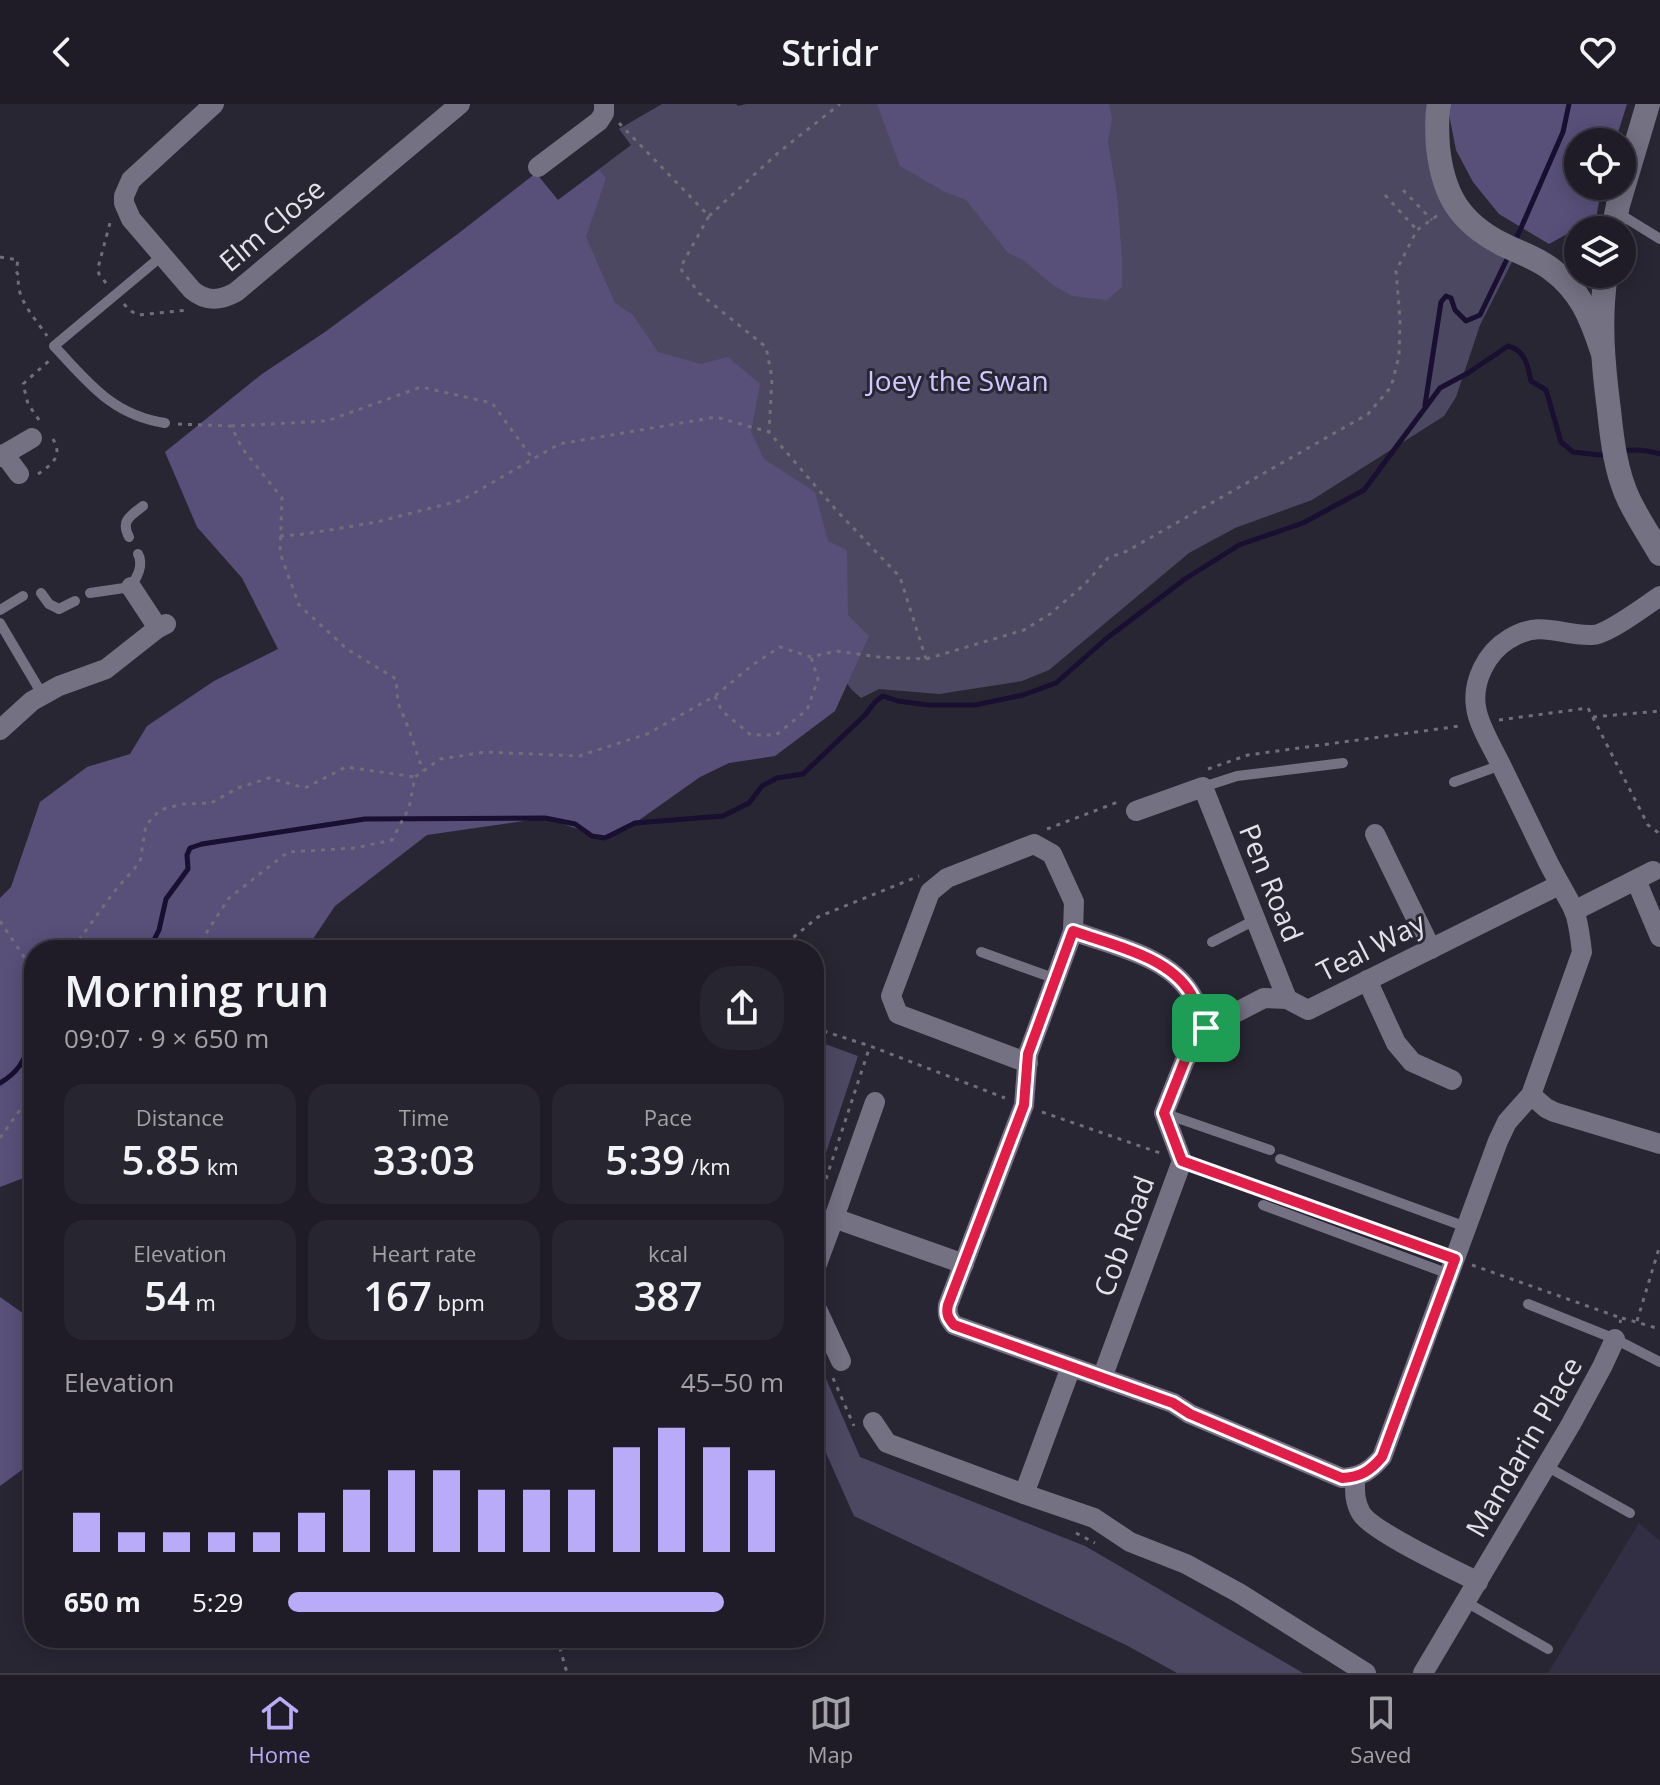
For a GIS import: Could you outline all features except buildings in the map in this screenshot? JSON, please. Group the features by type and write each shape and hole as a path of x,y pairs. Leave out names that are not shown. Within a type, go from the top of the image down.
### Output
{"street":[{"name":"Elm Close","path":"214,104 137,173 127,187 124,203 131,219 197,294 217,299 229,296 460,104"},
{"path":"1439,104 1440,169 1452,202 1468,221 1500,243 1551,268 1565,281 1585,306 1602,351"},
{"path":"1616,216 1648,104"},
{"path":"538,167 599,121 604,106"},
{"path":"1551,268 1564,266"},
{"path":"1605,288 1602,351 1617,464 1628,499 1660,554"},
{"path":"19,474 2,456 32,438"},
{"path":"0,730 42,694 106,669 162,626 131,587"},
{"path":"1028,1063 898,1014 891,996 930,892 947,878 1034,844 1052,854 1074,902 1073,931 1028,1054 1028,1063 1024,1105 948,1305 947,1313 954,1325 1173,1403 1190,1414 1342,1478 1355,1477 1371,1470 1382,1457 1498,1141 1507,1122 1531,1095 1582,952 1574,911 1481,723 1476,708 1477,685 1482,669 1492,653 1509,639 1541,628 1593,636 1605,632 1660,596"},
{"path":"1132,805 1202,779"},
{"name":"Pen Road","path":"1202,779 1287,999"},
{"path":"1375,834 1431,949"},
{"path":"1574,911 1644,876 1660,937"},
{"name":"Teal Way","path":"1206,1028 1264,998 1287,999 1308,1010 1559,885"},
{"path":"1073,931 1168,968 1190,992 1206,1028 1185,1060 1164,1113"},
{"path":"1367,980 1396,1043 1412,1062 1452,1080"},
{"path":"1531,1095 1554,1112 1660,1144"},
{"path":"824,1245 875,1102"},
{"name":"Cob Road","path":"1102,1378 1182,1161 1164,1113"},
{"path":"834,1218 964,1264"},
{"path":"824,1324 841,1361"},
{"name":"Mandarin Place","path":"1423,1673 1546,1466 1615,1339"},
{"path":"1024,1494 1071,1367"},
{"path":"873,1422 887,1443 1094,1518 1130,1542 1186,1564 1239,1593 1366,1673"},
{"path":"1355,1477 1355,1501 1362,1516 1377,1529 1478,1582"}],"lane":[{"path":"1636,229 1660,239"},
{"path":"163,255 54,346 91,386 117,407 143,420 165,423"},
{"path":"129,537 126,520 143,506"},
{"path":"90,593 131,587 138,575 138,554"},
{"path":"41,593 49,604 59,609 75,601"},
{"path":"0,610 23,596"},
{"path":"0,623 42,694"},
{"path":"1202,779 1343,763"},
{"path":"1454,782 1501,765"},
{"path":"1212,942 1255,920"},
{"path":"981,952 1056,979"},
{"path":"1164,1113 1270,1150"},
{"path":"1280,1159 1466,1227"},
{"path":"1263,1205 1452,1266"},
{"path":"1528,1304 1615,1339 1660,1362"},
{"path":"1546,1466 1630,1513"},
{"path":"1466,1602 1548,1649"}],"path":[{"path":"769,432 772,378 766,347 699,293 680,268 709,216 779,152 840,104"},
{"path":"604,106 709,216"},
{"path":"1403,190 1432,220"},
{"path":"1385,195 1417,230"},
{"path":"202,940 229,898 288,852 355,848 392,840 409,808 415,777 440,759 485,752 579,756 647,734 715,696 780,647 811,657 836,651 926,659 1024,630 1050,614 1085,584 1108,558 1127,551 1368,414 1391,387 1399,356 1396,271 1417,230 1452,202"},
{"path":"0,257 18,260 17,283 23,301 54,346"},
{"path":"165,423 231,426 327,421 421,387 492,403 533,459"},
{"path":"280,536 377,522 462,500 559,444 716,417 769,432 837,511 900,577 926,659"},
{"path":"231,426 242,448 282,498 280,553 299,605 347,649 396,679 398,703 423,771"},
{"path":"715,696 722,711 751,735 776,735 807,710 818,679 811,657"},
{"path":"1202,779 1248,755 1588,708 1648,825 1660,834"},
{"path":"1593,717 1660,711"},
{"path":"79,940 140,862 146,825 160,810 183,804 211,803 238,788 269,778 305,788 346,767 415,777"},
{"path":"1037,832 1132,805"},
{"path":"790,940 818,917 918,876"},
{"path":"0,921 24,957"},
{"path":"824,1031 1267,1192"},
{"path":"824,1185 870,1046"},
{"path":"0,1138 24,1104"},
{"path":"1637,1321 1660,1245"},
{"path":"1452,1266 1660,1329"},
{"path":"1615,1339 1621,1318"},
{"path":"560,1648 567,1673"}],"shaded area":[{"path":"877,104 1109,104 1112,118 1108,142 1117,195 1122,287 1107,300 1072,296 1023,260 1008,253 966,200 945,192 900,166"},
{"path":"1447,104 1627,104 1619,128 1564,128 1564,200 1599,200 1596,216 1564,216 1564,236 1549,244 1499,214 1473,182 1456,150"},
{"path":"599,170 606,178 586,237 615,303 633,315 658,352 701,364 728,357 760,384 751,432 764,459 815,492 828,541 847,550 848,615 869,636 835,711 775,756 729,763 700,777 635,823 605,838 545,818 427,835 335,906 312,940 24,940 24,1178 0,1187 0,898 11,887 40,802 87,767 130,754 147,726 214,681 278,649 242,578 197,527 165,452 262,374 325,332 536,173 558,200"},
{"path":"0,1297 24,1314 24,1468 0,1486"},
{"path":"1639,1523 1660,1541 1660,1673 1548,1673"}],"green space":[{"name":"Joey the Swan","path":"662,104 1439,104 1440,168 1514,258 1480,325 1456,397 1444,416 1312,500 1235,528 1189,553 1049,670 1022,681 939,694 879,689 861,698 851,689 797,613 653,474 558,200 631,145 619,129"},
{"path":"824,1044 858,1056 824,1159"},
{"path":"824,1374 860,1457 1085,1546 1303,1673 1177,1673 1128,1646 854,1516 824,1448"}],"waterway":[{"path":"1514,244 1563,132 1569,104"},
{"path":"1425,405 1441,302 1446,296 1451,298 1455,310 1466,321 1480,315 1508,257"},
{"path":"154,940 166,899 188,869 190,848 202,844 365,819 545,818 575,824 592,836 605,838 635,823 723,816 749,803 762,786 777,778 803,774 883,696 928,705 975,705 1023,695 1056,683 1107,638 1185,579 1239,545 1303,523 1364,490 1440,388 1508,346 1522,355 1531,381 1546,390 1561,442 1573,452 1608,454"},
{"path":"1622,451 1641,450 1660,454"},
{"path":"0,1083 24,1059"}],"route":[{"path":"1073,931 1168,968 1190,992 1206,1028 1185,1060 1164,1113 1182,1161 1455,1259 1382,1457 1371,1470 1355,1477 1342,1478 1190,1414 1173,1403 954,1325 947,1313 1024,1105 1028,1054 1073,931"}]}
